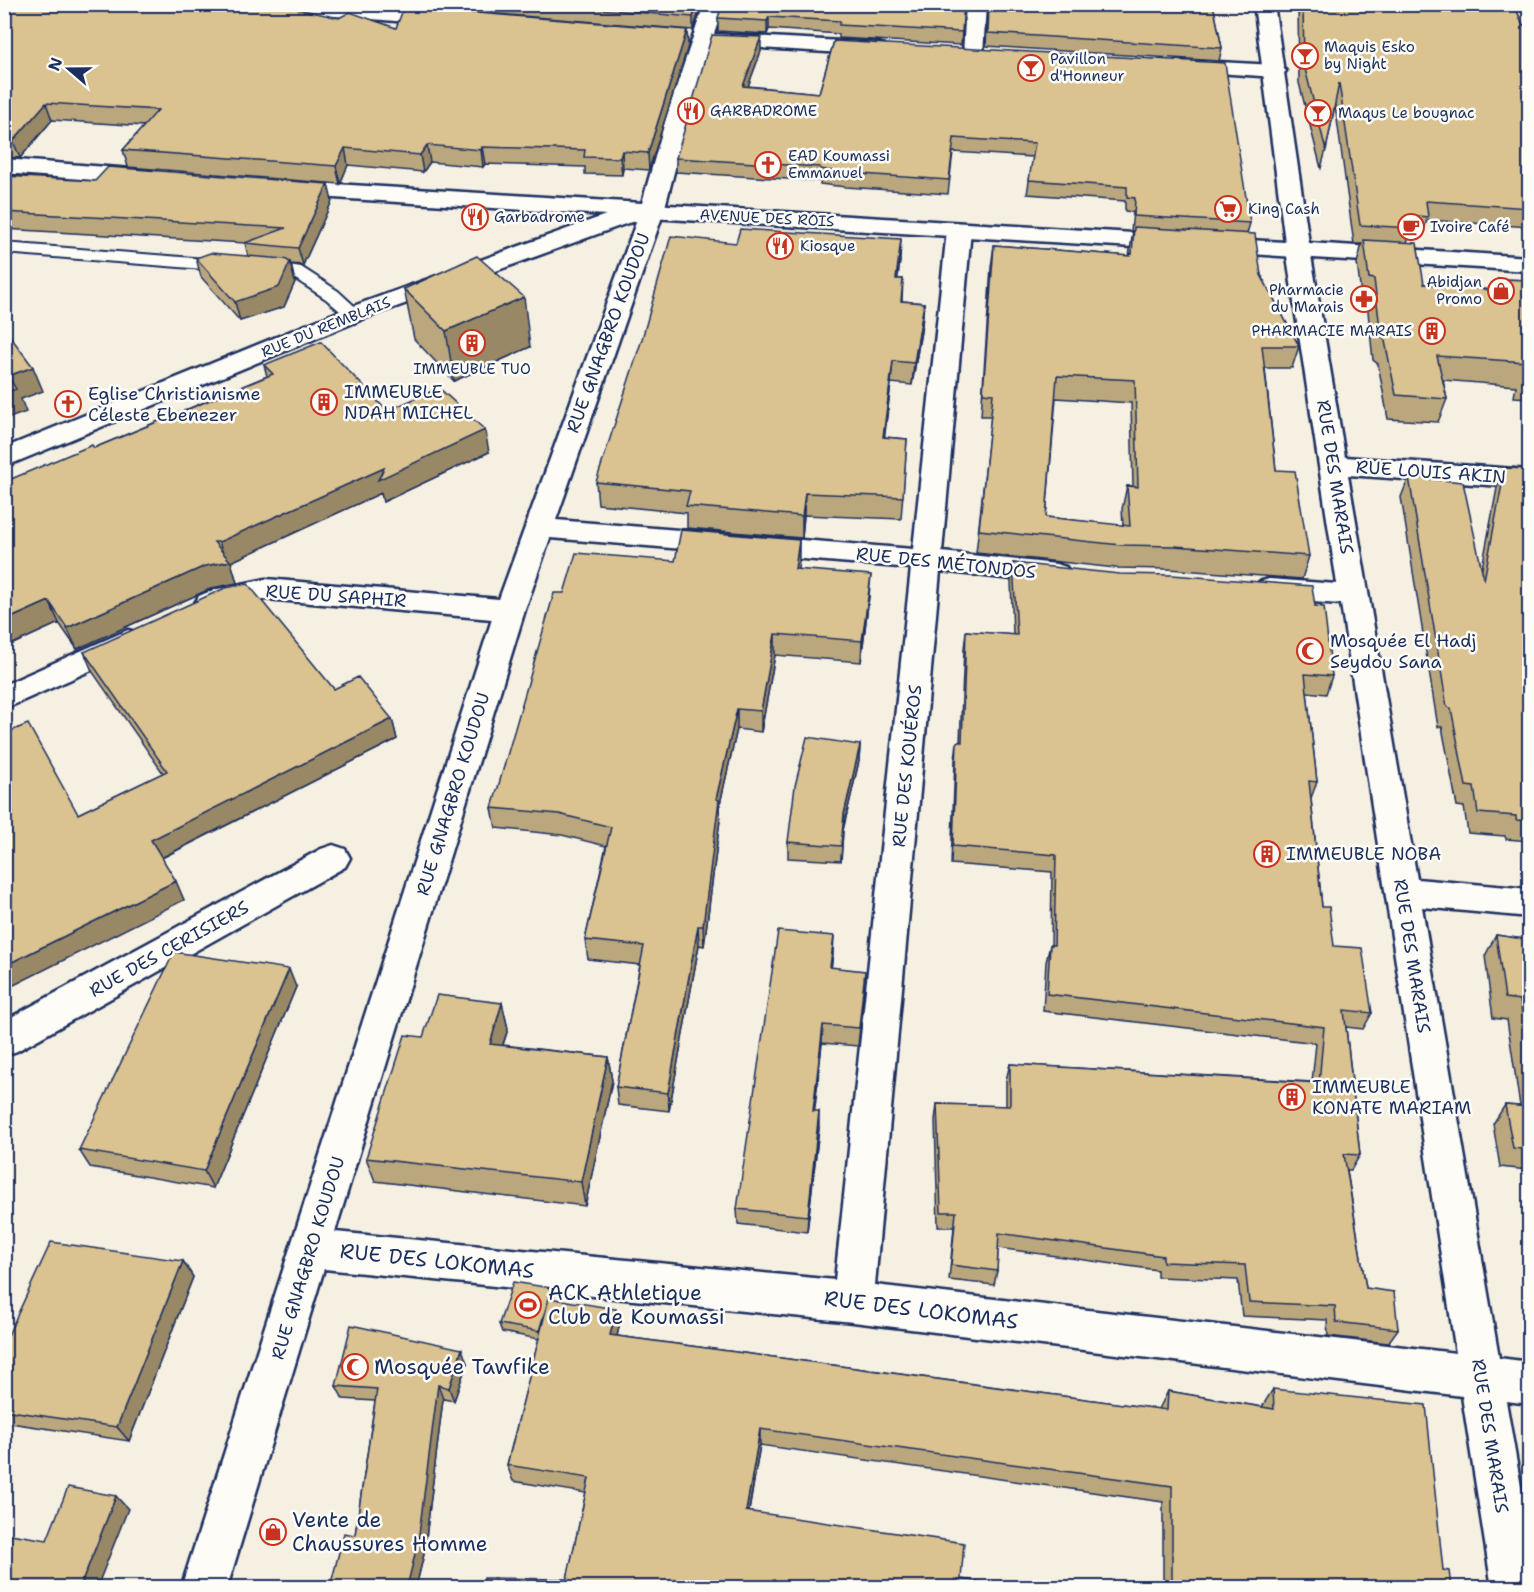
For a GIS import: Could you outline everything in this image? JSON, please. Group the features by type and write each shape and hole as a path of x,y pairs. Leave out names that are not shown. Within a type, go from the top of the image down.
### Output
{"street":[{"path":"262,4 443,12 462,20"},
{"name":"RUE GNAGBRO KOUDOU","path":"204,1587 510,610 652,211 677,118 691,38 714,4"},
{"path":"973,55 976,4"},
{"name":"RUE DES MARAIS","path":"1264,4 1298,250 1515,1587"},
{"path":"691,38 902,51"},
{"path":"949,53 996,56"},
{"path":"1159,65 1275,72"},
{"path":"4,166 171,179"},
{"name":"AVENUE DES ROIS","path":"263,186 367,195 1530,264"},
{"name":"RUE DU REMBLAIS","path":"4,458 354,314 622,217 652,211"},
{"name":"RUE DES KOUÉROS","path":"853,1302 959,230"},
{"name":"RUE LOUIS AKIN","path":"1333,465 1530,479"},
{"name":"RUE DES MÉTONDOS","path":"538,528 928,560 1080,576"},
{"path":"1238,586 1354,596"},
{"name":"RUE DU SAPHIR","path":"182,616 224,597 266,589 510,610"},
{"path":"4,698 151,631"},
{"name":"RUE DES CERISIERS","path":"4,1040 333,858"},
{"path":"1402,891 1530,903"},
{"name":"RUE DES LOKOMAS","path":"310,1249 853,1302 1530,1383"}],"lane":[{"path":"4,248 295,271 354,314"}],"building":[{"path":"4,4 275,4 339,18 350,12 396,28 404,7 687,30 648,153 622,151 620,158 584,157 585,150 482,147 481,150 427,145 420,155 345,148 336,166 123,150 158,110 46,103 13,141 4,141"},
{"path":"539,4 697,4 693,17"},
{"path":"722,4 964,4 962,32 839,25 840,21 769,17 767,21 718,18"},
{"path":"989,4 1213,4 1222,48 988,33"},
{"path":"1303,4 1514,4 1523,25 1530,25 1530,208 1426,201 1428,217 1410,215 1412,228 1360,225 1339,83 1326,150 1304,65"},
{"path":"712,35 761,37 743,86 819,93 834,41 1225,63 1250,223 1134,216 1135,198 1127,197 1127,187 1029,180 1035,143 954,138 949,180 846,173 820,169 820,167 676,158"},
{"path":"108,167 328,184 298,248 245,243 286,228 4,212 4,176 95,181"},
{"path":"1134,227 1255,234 1261,275 1299,346 1262,346 1276,470 1295,471 1309,556 1174,546 1121,545 979,530 993,394 983,393 994,245 1130,256 1130,253 1132,254","holes":["1057,376 1135,380 1138,487 1127,486 1130,526 1046,517"]},
{"path":"740,229 901,239 896,279 903,279 901,301 924,303 914,363 893,361 883,437 907,439 903,497 805,493 802,516 686,506 690,491 596,482 642,339 671,236 736,243"},
{"path":"1364,240 1417,243 1424,284 1500,291 1498,279 1530,280 1530,374 1523,374 1526,362 1437,356 1447,399 1396,395 1385,341 1381,336 1374,279 1369,278"},
{"path":"210,253 285,259 290,262 279,287 235,302 196,258"},
{"path":"477,256 524,297 446,331 404,289"},
{"path":"4,328 33,367 8,376 16,389 4,393"},
{"path":"321,342 387,411 439,388 485,430 378,480 384,468 219,542 214,542 230,561 205,566 67,628 49,601 4,621 4,482 92,445 94,448 273,374 264,365"},
{"path":"1505,468 1530,469 1530,821 1516,820 1516,816 1478,813 1474,787 1466,786 1451,708 1447,707 1409,477 1463,482 1484,580"},
{"path":"681,530 799,540 795,569 871,575 862,641 775,634 761,711 737,709 716,799 719,800 703,926 698,926 668,1093 616,1087 644,946 585,940 611,827 559,814 492,808 554,593 564,593 576,553 675,561"},
{"path":"1013,563 1120,574 1172,575 1312,586 1315,606 1324,607 1332,676 1305,674 1317,782 1309,781 1322,907 1329,907 1334,946 1362,948 1372,1013 1344,1010 1360,1155 1344,1154 1366,1288 1394,1292 1398,1329 1336,1322 1335,1306 1249,1302 1245,1265 1163,1262 1163,1256 999,1233 997,1271 951,1265 956,1212 941,1212 937,1104 1010,1106 1010,1064 1319,1083 1324,1027 1047,994 1050,945 1054,945 1056,855 953,846 957,742 962,742 966,631 1017,635"},
{"path":"248,584 334,689 358,677 392,719 151,840 176,881 4,966 4,734 28,724 78,814 167,771 84,652 225,588"},
{"path":"807,737 860,745 844,814 841,846 788,842 795,786"},
{"path":"778,931 834,936 830,967 865,971 859,1028 823,1025 813,1111 819,1111 808,1216 737,1209"},
{"path":"1496,935 1530,940 1530,1061 1520,1000 1505,998"},
{"path":"174,952 289,969 204,1171 79,1150"},
{"path":"437,995 502,1003 490,1044 608,1057 581,1182 366,1158 405,1035 423,1037"},
{"path":"1505,1105 1530,1107 1530,1150 1513,1148"},
{"path":"51,1242 183,1261 117,1427 4,1410 4,1344"},
{"path":"513,1282 552,1288 539,1331 499,1324"},
{"path":"549,1298 616,1309 610,1335 1167,1410 1168,1391 1274,1409 1273,1389 1426,1405 1443,1570 1449,1571 1451,1587 1172,1587 1172,1486 760,1429 746,1511 964,1543 961,1579 1019,1587 483,1587 484,1578 567,1579 589,1478 507,1465"},
{"path":"351,1325 462,1349 449,1388 438,1385 418,1542 407,1587 330,1587 344,1533 355,1535 377,1389 336,1386"},
{"path":"68,1487 116,1496 80,1587 4,1587 4,1533 47,1540"}],"place":[{"name":"Maquis Esko by Night","path":"1305,56"},
{"name":"Pavillon d'Honneur","path":"1031,68"},
{"name":"GARBADROME","path":"691,111"},
{"name":"Maqus Le bougnac","path":"1318,113"},
{"name":"EAD Koumassi Emmanuel","path":"768,165"},
{"name":"King Cash","path":"1228,209"},
{"name":"Garbadrome","path":"475,217"},
{"name":"Ivoire Café","path":"1411,227"},
{"name":"Kiosque","path":"780,246"},
{"name":"Abidjan Promo","path":"1501,291"},
{"name":"Pharmacie du Marais","path":"1364,299"},
{"name":"PHARMACIE MARAIS","path":"1432,331"},
{"name":"IMMEUBLE TUO","path":"472,343"},
{"name":"IMMEUBLE NDAH MICHEL","path":"324,402"},
{"name":"Eglise Christianisme Céleste Ebenezer","path":"68,404"},
{"name":"Mosquée El Hadj Seydou Sana","path":"1310,651"},
{"name":"IMMEUBLE NOBA","path":"1267,854"},
{"name":"IMMEUBLE KONATE MARIAM","path":"1292,1097"},
{"name":"ACK Athletique Club de Koumassi","path":"528,1305"},
{"name":"Mosquée Tawfike","path":"355,1367"},
{"name":"Vente de Chaussures Homme","path":"273,1532"}]}
